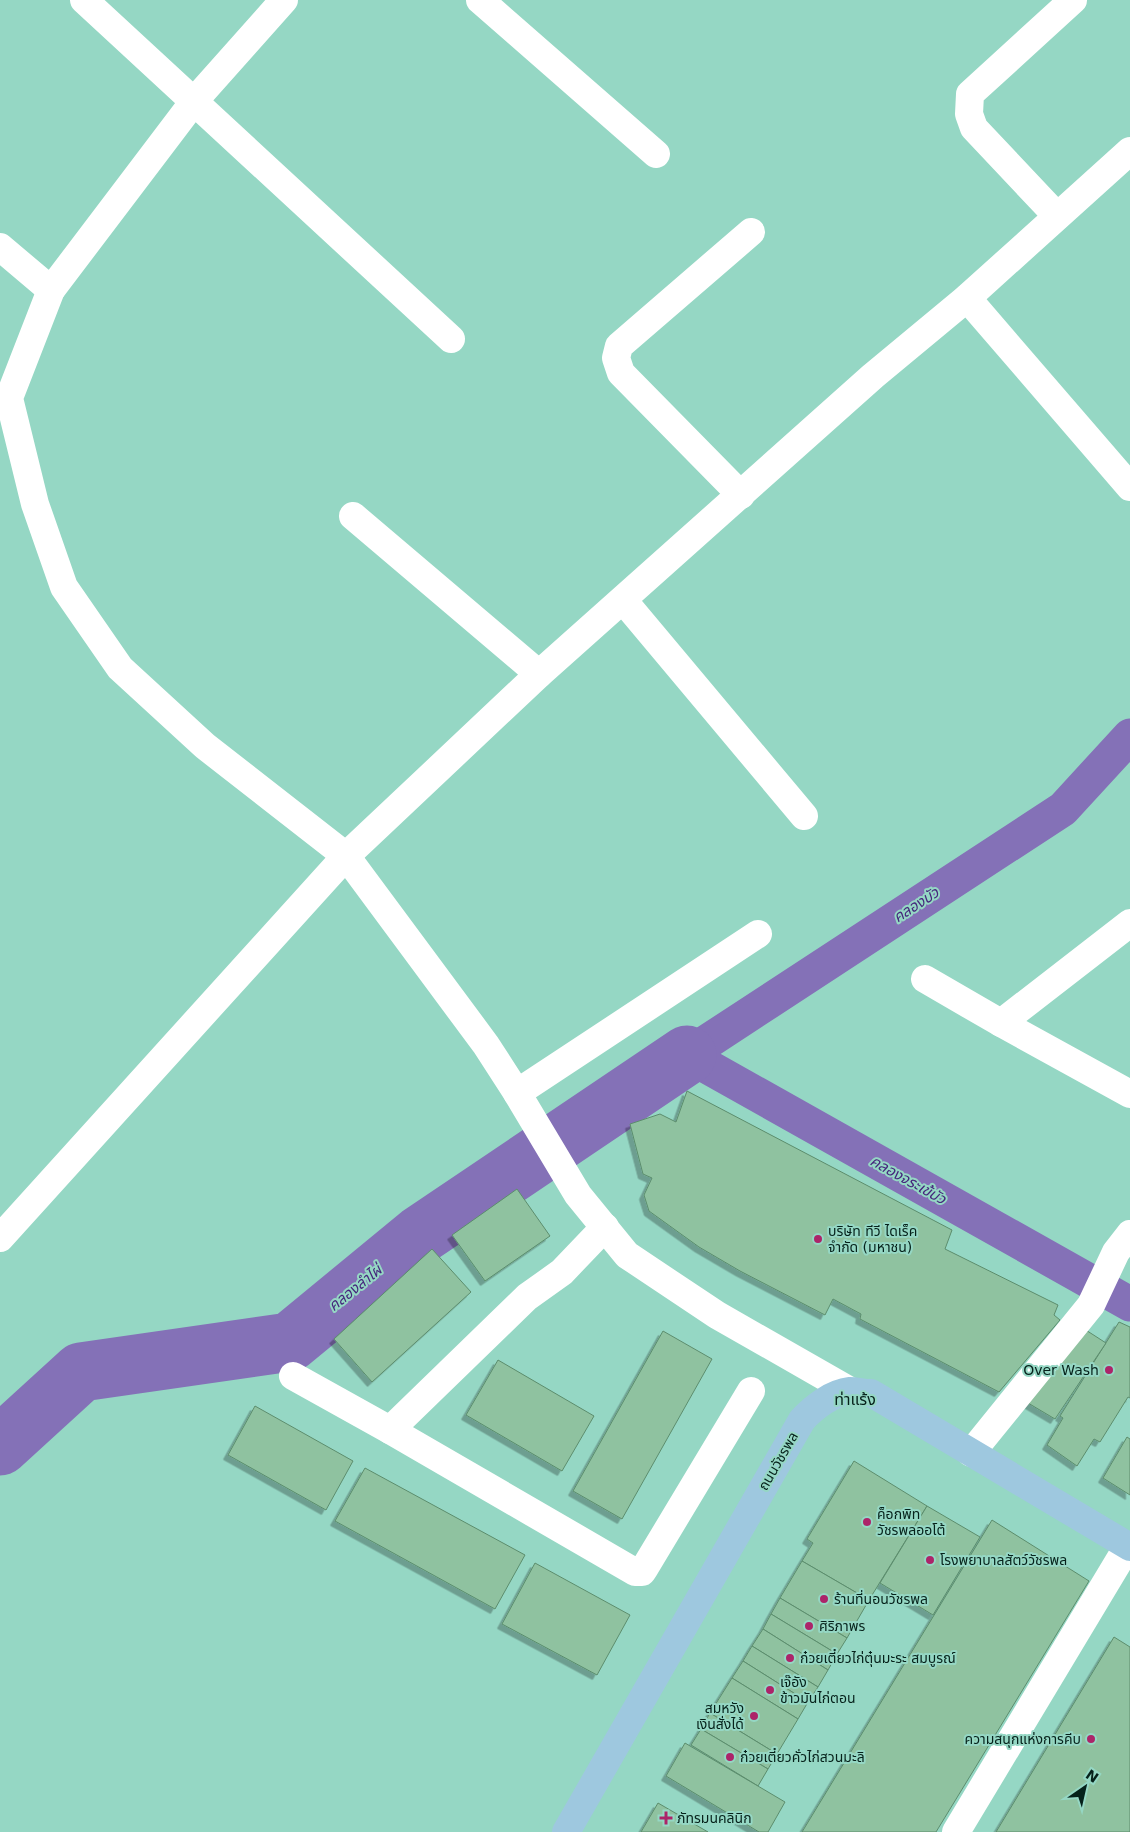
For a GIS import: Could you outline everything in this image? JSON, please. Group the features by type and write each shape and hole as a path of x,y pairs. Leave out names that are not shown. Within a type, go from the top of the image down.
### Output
{"main road":[{"path":"850,1391 871,1393 1129,1547"},
{"name":"ถนนวัชรพล","path":"566,1832 802,1420 815,1407 850,1391"}],"street":[{"path":"84,0 195,100 451,339"},
{"path":"284,0 195,100 51,290 4,399 35,504 64,587 120,668 205,746 346,856 486,1045 578,1195 627,1255 717,1314 850,1391"},
{"path":"480,0 656,154"},
{"path":"1057,216 974,128 969,114 970,94 1074,0"},
{"path":"0,1238 346,856 539,674 873,376 967,298 1130,151"},
{"path":"741,495 621,373 616,358 619,346 751,232"},
{"path":"0,247 51,290"},
{"path":"967,298 1130,487"},
{"path":"353,516 539,674"},
{"path":"623,600 804,816"},
{"path":"1001,1023 1130,923"},
{"path":"522,1103 758,934"},
{"path":"926,979 1130,1094"},
{"path":"390,1430 527,1298 562,1272 605,1228"},
{"path":"971,1452 1091,1305 1123,1243"},
{"path":"294,1376 630,1571 642,1572 751,1391"},
{"path":"956,1832 1129,1547"}],"building":[{"name":"บริษัท ทีวี ไดเร็ค จำกัด (มหาชน)","path":"687,1091 952,1230 945,1249 1058,1305 1054,1315 1060,1320 999,1392 860,1319 861,1314 833,1299 825,1315 740,1271 699,1247 649,1211 644,1195 652,1178 643,1174 630,1124 660,1114 676,1122"},
{"path":"517,1189 550,1236 485,1281 452,1235"},
{"path":"432,1249 471,1292 372,1382 334,1339"},
{"name":"Over Wash","path":"1119,1322 1130,1327 1130,1398 1128,1397 1100,1442 1094,1439 1077,1466 1047,1445 1063,1418 1060,1416"},
{"path":"1078,1325 1106,1343 1055,1419 1028,1403"},
{"path":"663,1331 712,1359 622,1519 573,1491"},
{"path":"498,1360 594,1416 562,1471 466,1415"},
{"path":"255,1406 353,1461 326,1510 228,1455"},
{"path":"1127,1437 1130,1439 1130,1495 1103,1478"},
{"name":"ค็อกพิท วัชรพลออโต้","path":"854,1461 927,1506 869,1600 802,1561 813,1543 807,1539"},
{"path":"365,1468 525,1555 495,1609 335,1521"},
{"name":"โรงพยาบาลสัตว์วัชรพล","path":"927,1506 980,1537 933,1615 880,1583"},
{"path":"992,1520 1089,1581 936,1832 802,1832"},
{"name":"ร้านที่นอนวัชรพล","path":"802,1561 869,1600 847,1638 780,1598"},
{"path":"535,1563 630,1615 597,1675 502,1624"},
{"name":"ศิริภาพร","path":"780,1598 847,1638 837,1654 771,1614"},
{"path":"771,1614 837,1654 828,1670 763,1629"},
{"name":"ก๋วยเตี๋ยวไก่ตุ๋นมะระ สมบูรณ์","path":"763,1629 828,1670 818,1687 752,1646"},
{"name":"ความสนุกแห่งการคีบ","path":"1114,1637 1130,1647 1130,1832 996,1832"},
{"path":"752,1646 818,1687 808,1702 743,1661"},
{"name":"เจ๊อัง ข้าวมันไก่ตอน","path":"743,1661 808,1702 798,1719 732,1678"},
{"name":"สมหวัง เงินสั่งได้","path":"732,1678 798,1719 777,1754 710,1713"},
{"path":"710,1713 777,1754 768,1769 701,1729"},
{"name":"ก๋วยเตี๋ยวคั่วไก่สวนมะลิ","path":"701,1729 768,1769 758,1786 691,1745"},
{"path":"685,1743 785,1802 768,1832 759,1832 666,1776"},
{"name":"ภัทรมนคลินิก","path":"658,1803 708,1832 641,1832"}],"waterway":[{"name":"คลองบัว","path":"1130,736 1063,809 687,1055 1130,1304"},
{"name":"คลองลำไผ่","path":"0,1446 81,1372 290,1342 420,1235 687,1055"}],"place":[{"name":"บริษัท ทีวี ไดเร็ค จำกัด (มหาชน)","path":"818,1239"},
{"name":"Over Wash","path":"1109,1370"},
{"name":"ค็อกพิท วัชรพลออโต้","path":"867,1522"},
{"name":"โรงพยาบาลสัตว์วัชรพล","path":"930,1560"},
{"name":"ร้านที่นอนวัชรพล","path":"824,1599"},
{"name":"ศิริภาพร","path":"809,1626"},
{"name":"ก๋วยเตี๋ยวไก่ตุ๋นมะระ สมบูรณ์","path":"790,1658"},
{"name":"เจ๊อัง ข้าวมันไก่ตอน","path":"770,1690"},
{"name":"สมหวัง เงินสั่งได้","path":"754,1716"},
{"name":"ความสนุกแห่งการคีบ","path":"1091,1739"},
{"name":"ก๋วยเตี๋ยวคั่วไก่สวนมะลิ","path":"730,1757"},
{"name":"ภัทรมนคลินิก","path":"666,1818"}],"district":[{"name":"ท่าแร้ง","path":"855,1399"}],"water label":[{"name":"คลองจระเข้บัว","path":"908,1180"}]}
